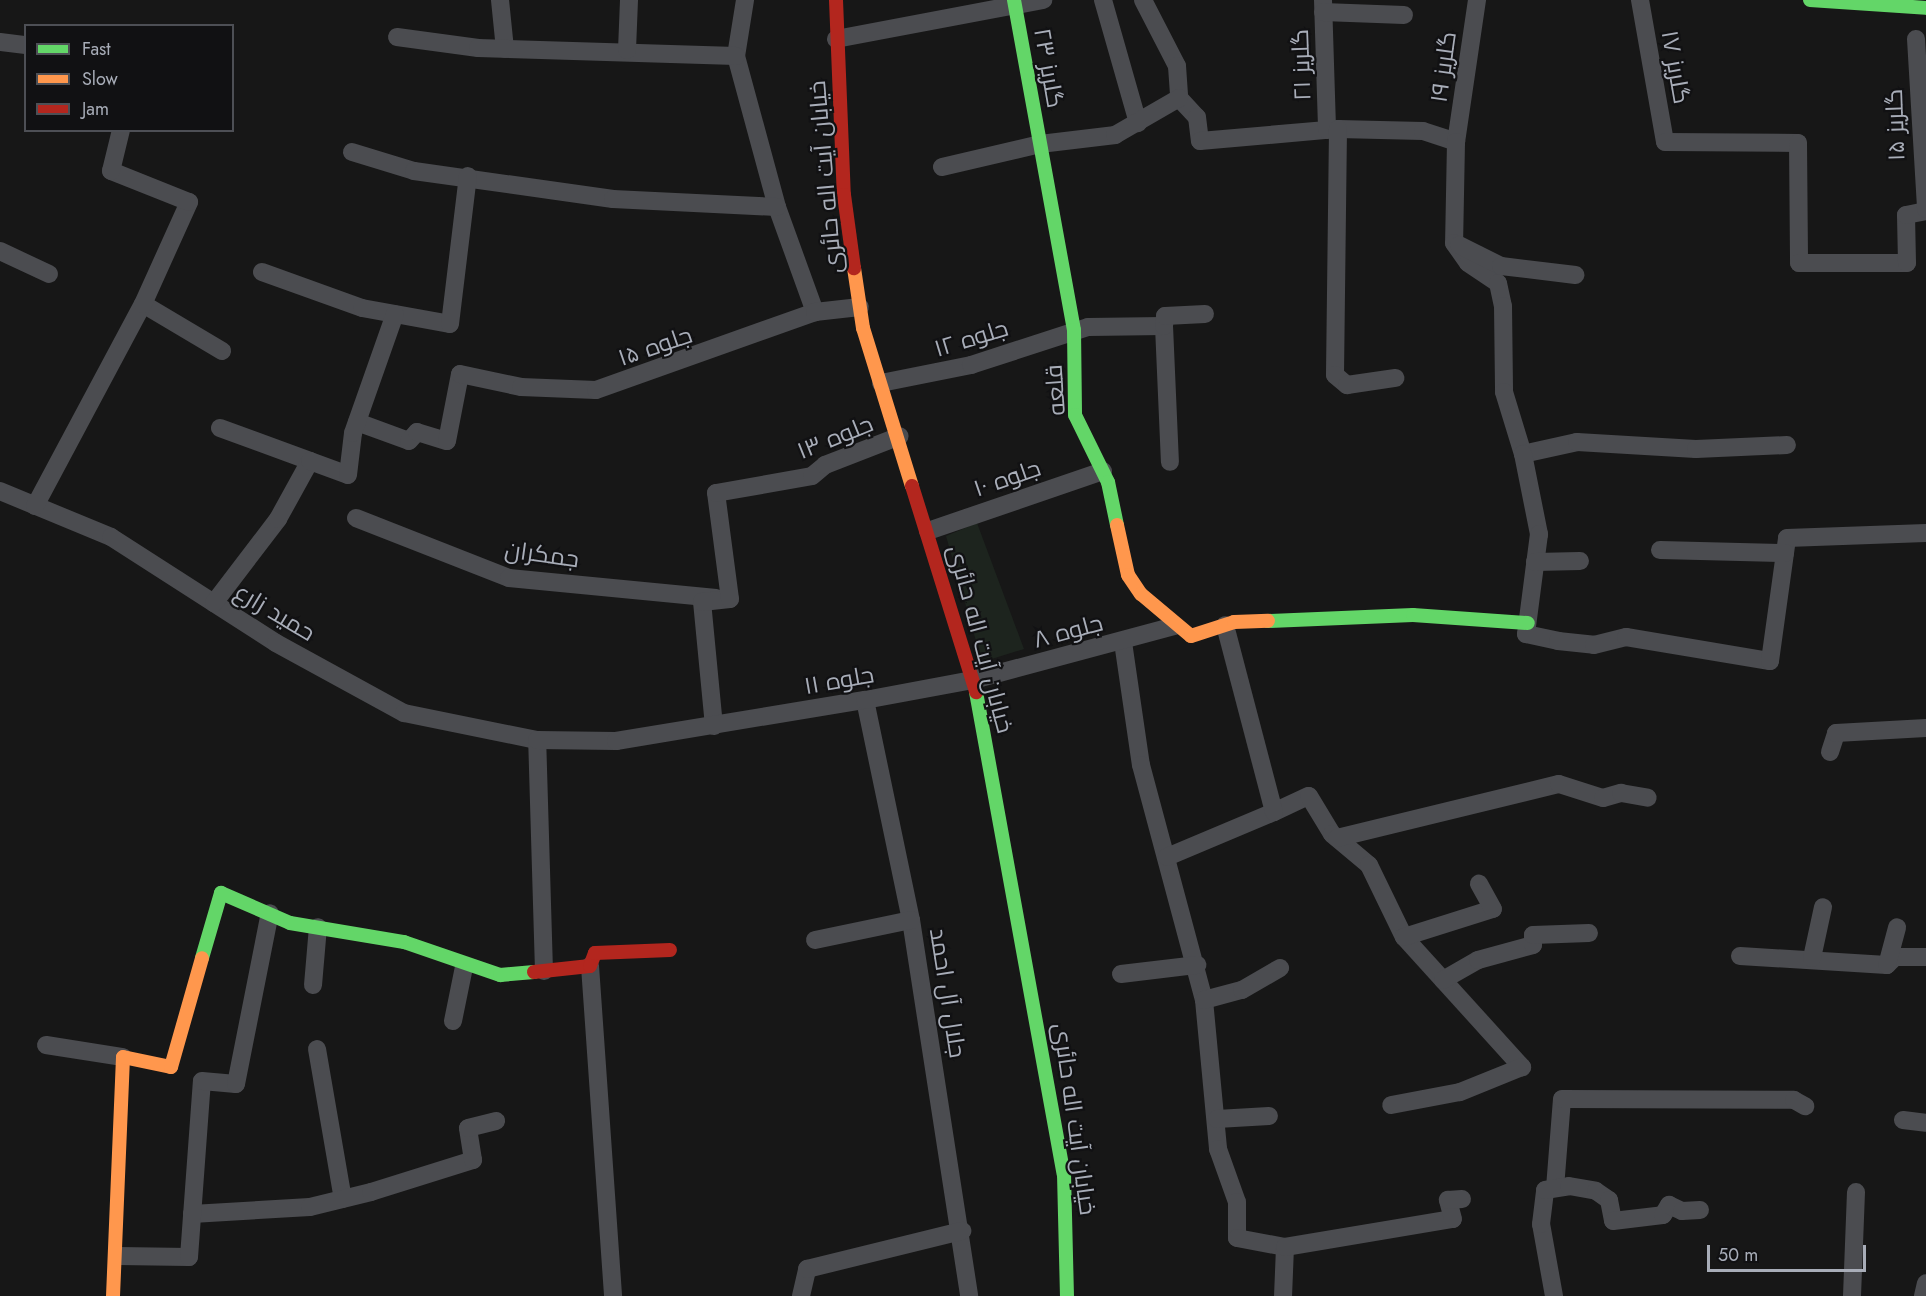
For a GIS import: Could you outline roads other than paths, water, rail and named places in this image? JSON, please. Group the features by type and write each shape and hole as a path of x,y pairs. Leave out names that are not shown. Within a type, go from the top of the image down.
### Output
{"street":[{"path":"500,0 505,50"},
{"path":"627,50 629,0"},
{"path":"746,0 736,56 777,207 815,312"},
{"name":"خیابان آیت اله حائری","path":"836,0 844,195 860,308 880,383 900,436 973,680 1054,1109 1064,1185 1066,1296"},
{"path":"836,39 1015,3 1043,0"},
{"path":"1102,0 1138,123"},
{"path":"1143,0 1177,66 1179,98 1197,117 1200,141 1332,129 1423,131 1456,142"},
{"name":"گلریز ۱۹","path":"1454,243 1456,142 1477,0"},
{"name":"گلریز ۱۷","path":"1640,0 1665,142 1798,143 1799,262 1907,263 1906,215 1926,210"},
{"path":"1810,0 1923,5"},
{"name":"گلریز ۲۳","path":"1015,3 1040,144"},
{"path":"1323,6 1404,15"},
{"name":"گلریز ۲۱","path":"1323,6 1332,129 1335,375 1347,385 1395,378"},
{"path":"397,37 505,50 627,50 736,56"},
{"name":"گلریز ۱۵","path":"1916,39 1926,210"},
{"path":"0,42 24,45"},
{"path":"942,167 1040,144 1115,135 1179,98"},
{"path":"35,506 143,304 189,202 111,171 121,132"},
{"name":"قلعه","path":"1040,144 1074,330 1075,415 1102,471 1128,575 1175,626 1191,636 1225,625"},
{"path":"352,152 414,171 468,176 613,199 777,207"},
{"path":"262,272 395,314 450,324 468,176"},
{"path":"1454,243 1501,266 1575,275"},
{"path":"1454,243 1468,263 1498,283 1503,306 1504,392 1523,454 1539,534 1526,634 1558,641 1594,645 1626,637 1770,661 1787,538 1926,533"},
{"path":"0,252 49,274"},
{"path":"143,304 222,351"},
{"name":"جلوه ۱۵","path":"357,422 409,441 417,432 447,441 460,374 521,387 597,390 815,312 860,308"},
{"path":"220,428 348,475 357,422 395,314"},
{"path":"1170,462 1165,316 1205,314"},
{"name":"جلوه ۱۲","path":"880,383 971,365 1074,330 1164,326"},
{"name":"جلوه ۱۳","path":"730,599 716,493 812,476 825,465 900,436"},
{"path":"1523,454 1577,442 1696,449 1787,445"},
{"path":"214,603 278,519 310,460"},
{"name":"جلوه ۱۰","path":"928,531 1102,471"},
{"name":"حمید زارع","path":"0,491 111,537 214,603 404,713 537,740 616,741 714,726"},
{"name":"جمکران","path":"356,518 509,578 730,599"},
{"path":"1660,550 1785,553"},
{"path":"1535,562 1580,561"},
{"path":"714,726 702,602 730,599"},
{"path":"1274,812 1225,625 1413,615 1528,623"},
{"name":"جلوه ۸","path":"973,680 1123,642 1175,626"},
{"path":"1123,642 1141,765 1197,965 1204,1000 1218,1149 1237,1202 1237,1238 1285,1247 1453,1219 1448,1200 1462,1199"},
{"name":"جلوه ۱۱","path":"714,726 973,680"},
{"name":"جلال آل احمد","path":"865,700 911,920 962,1231 969,1296"},
{"path":"1830,752 1836,733 1926,728"},
{"path":"537,740 544,971"},
{"path":"1337,838 1559,784 1603,798 1621,793 1648,798"},
{"path":"1167,857 1309,796 1337,838 1369,865 1404,937 1522,1067 1460,1092 1391,1105"},
{"path":"1404,937 1493,909 1479,884"},
{"path":"46,1045 171,1067 221,893 270,914 318,927 404,942 464,967 500,975 590,966"},
{"path":"1812,958 1823,907"},
{"path":"118,1256 189,1257 202,1081 236,1084 270,914"},
{"path":"815,940 911,920"},
{"path":"313,985 318,927"},
{"path":"1887,964 1897,927"},
{"path":"1443,980 1478,960 1533,945 1533,935 1589,933"},
{"path":"613,1296 590,966 595,953 670,950"},
{"path":"1740,956 1812,958 1887,964 1895,957 1926,957"},
{"path":"1121,974 1197,965"},
{"path":"453,1021 464,967"},
{"path":"1204,1000 1242,990 1280,968"},
{"path":"317,1049 343,1199"},
{"path":"113,1296 118,1256 123,1057"},
{"path":"1554,1296 1540,1224 1550,1189 1554,1095 1794,1100 1805,1106"},
{"path":"1216,1119 1269,1116"},
{"path":"1903,1120 1926,1123"},
{"path":"192,1214 243,1215 343,1199 473,1160 468,1128 496,1121"},
{"path":"1550,1189 1596,1191 1609,1200 1613,1221 1663,1215 1669,1205 1682,1211 1700,1210"},
{"path":"1852,1296 1856,1192"},
{"path":"801,1296 807,1269 962,1231"},
{"path":"1283,1296 1285,1247"},
{"path":"1923,1296 1926,1283"}]}
